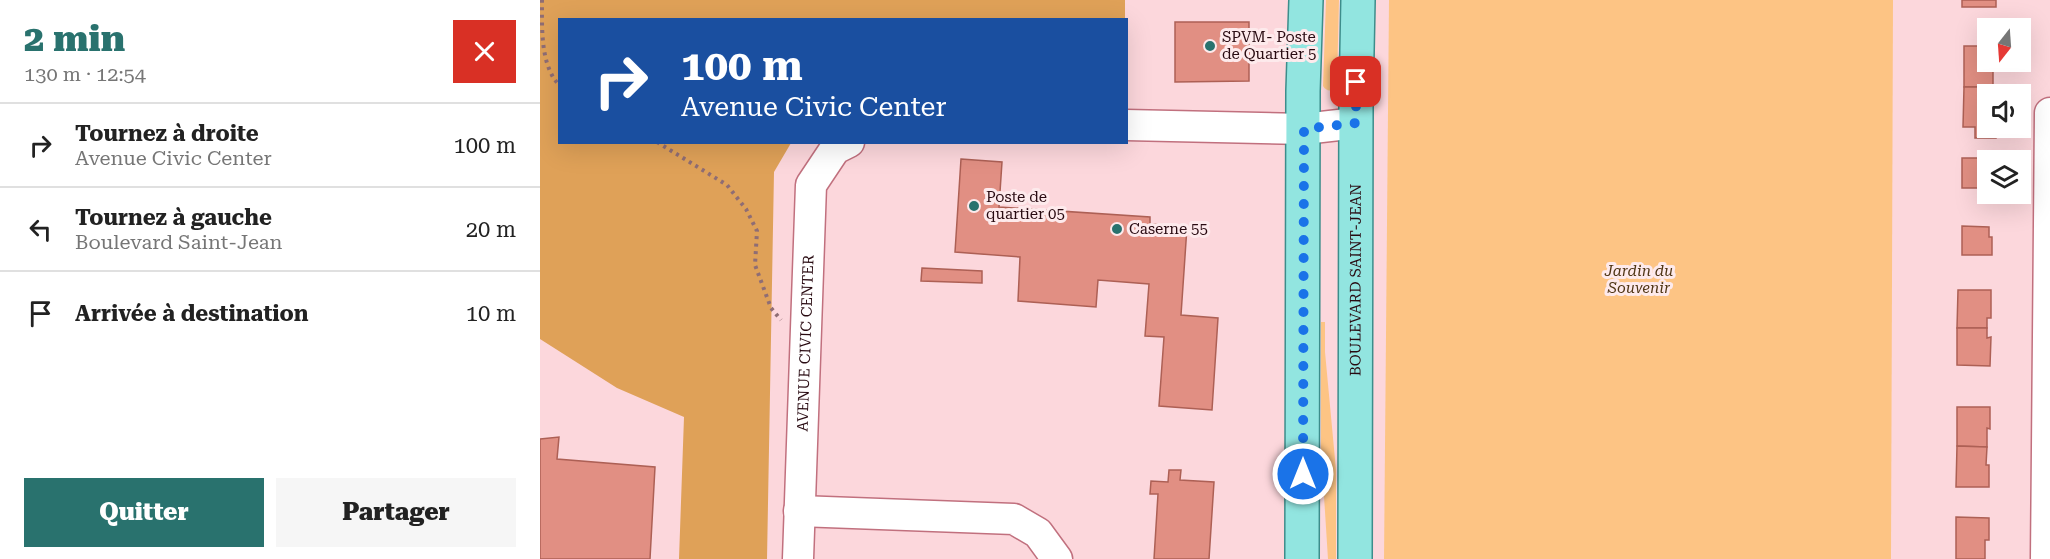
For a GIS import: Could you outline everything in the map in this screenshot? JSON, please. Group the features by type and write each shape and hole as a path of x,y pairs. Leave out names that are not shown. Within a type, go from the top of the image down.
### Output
{"main road":[{"path":"1302,559 1306,0"},
{"name":"BOULEVARD SAINT-JEAN","path":"1354,559 1358,0"}],"street":[{"path":"2046,559 2050,113"},
{"path":"1128,126 1304,129 1356,123"},
{"name":"AVENUE CIVIC CENTER","path":"798,559 811,185 835,150 846,144"},
{"path":"799,511 1014,519 1038,533 1057,559"}],"path":[{"path":"542,0 542,51 552,80 558,84"},
{"path":"660,144 727,185 746,210 757,231 755,265 771,308 806,351"}],"green space":[{"path":"1326,0 1339,0 1337,83 1336,88 1330,90 1323,86"},
{"name":"Jardin du Souvenir","path":"1389,0 1893,0 1891,559 1384,559"},
{"path":"1321,322 1325,322 1325,352 1336,470 1336,559 1328,559 1321,449"}],"shaded area":[{"path":"540,0 1125,0 1125,18 558,18 558,144 790,144 774,172 767,559 679,559 684,417 617,388 540,339"}],"building":[{"path":"1962,0 1996,0 1996,7 1962,7"},
{"path":"1175,22 1249,22 1249,81 1175,82"},
{"path":"1964,46 1977,46 1977,72 1993,72 1993,84 1964,87"},
{"path":"1964,87 1977,87 1977,138 1975,138 1975,127 1963,127"},
{"path":"1962,158 1977,158 1977,188 1962,188"},
{"path":"961,159 1002,162 999,207 1150,217 1150,224 1187,227 1181,315 1218,318 1212,410 1159,406 1164,337 1145,336 1149,284 1098,280 1096,307 1018,301 1020,257 955,252"},
{"path":"1962,226 1989,227 1989,237 1992,237 1992,255 1962,255"},
{"path":"922,268 982,271 982,283 921,281"},
{"path":"1958,290 1991,290 1991,318 1987,318 1987,328 1957,328"},
{"path":"1957,328 1987,328 1987,338 1991,337 1990,366 1957,365"},
{"path":"1957,407 1990,407 1987,447 1957,446"},
{"path":"559,437 557,459 655,467 650,559 540,559 540,439"},
{"path":"1957,446 1987,447 1986,465 1989,465 1989,487 1956,487"},
{"path":"1169,470 1181,470 1180,480 1214,482 1209,559 1154,559 1158,494 1150,494 1151,481 1168,482"},
{"path":"1956,517 1989,518 1989,540 1985,540 1985,559 1956,559"}],"place":[{"name":"SPVM- Poste de Quartier 5","path":"1210,46"},
{"name":"Poste de quartier 05","path":"974,206"},
{"name":"Caserne 55","path":"1117,229"}],"route":[{"path":"1303,474 1304,129 1356,123 1356,82"}]}
